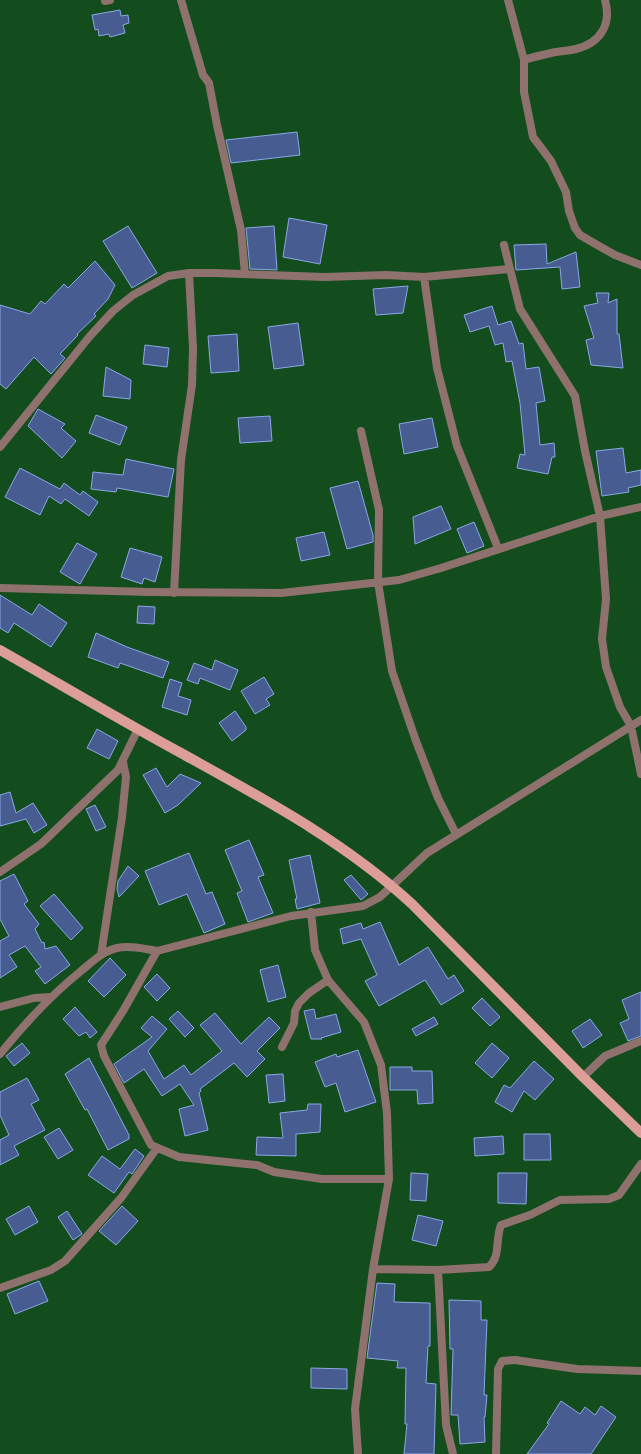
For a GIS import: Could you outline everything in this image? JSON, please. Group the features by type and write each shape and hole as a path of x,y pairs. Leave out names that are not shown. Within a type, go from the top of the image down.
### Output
{"main road":[{"path":"0,650 138,729 276,805 346,850 392,886 583,1077 641,1132"}],"street":[{"path":"181,0 203,75 209,83 241,230 245,274"},
{"path":"508,0 524,60 524,92 533,137 551,161 566,192 569,210 575,228 580,235 604,249 641,265"},
{"path":"524,60 551,53 576,49 595,41 603,33 607,8 605,0"},
{"path":"504,246 520,309 575,396 585,451 600,516 606,599 602,639 606,667 620,707 631,726 641,774"},
{"path":"0,447 90,336 113,311 133,295 168,276 189,273 324,277 386,275 424,277 509,269"},
{"path":"174,593 181,460 192,385 193,348 189,273"},
{"path":"424,277 437,368 457,446 498,548"},
{"path":"361,431 379,510 378,582 392,670 435,791 456,834"},
{"path":"0,588 174,593 281,593 399,580 441,568 498,548 600,516 641,507"},
{"path":"0,1054 24,1024 50,997 101,954 117,948 136,948 157,951 291,916 311,912 363,906 380,897 427,853 641,720"},
{"path":"0,872 41,844 118,770 138,729"},
{"path":"101,954 122,817 126,777 123,762"},
{"path":"311,912 315,950 328,980 364,1022 381,1065 386,1113 389,1179 373,1269 355,1408 358,1454"},
{"path":"157,951 123,1011 101,1045 104,1056 151,1146 179,1157 257,1165 274,1172 322,1179 389,1179"},
{"path":"282,1047 294,1023 295,1011 299,1003 309,993 328,980"},
{"path":"0,1007 34,998 50,997"},
{"path":"583,1077 605,1056 641,1040"},
{"path":"0,1288 51,1270 65,1261 121,1198 157,1148"},
{"path":"373,1269 438,1270 489,1267 496,1258 501,1225 560,1200 609,1200 619,1195 641,1164"},
{"path":"438,1270 446,1425 453,1454"},
{"path":"496,1454 498,1369 502,1361 515,1360 576,1369 641,1372"}],"building":[{"path":"120,10 121,16 128,15 129,23 123,25 125,33 110,37 109,34 99,36 98,29 95,30 92,15"},
{"path":"297,132 300,155 231,163 226,140"},
{"path":"289,218 327,225 320,264 283,257"},
{"path":"128,226 157,273 132,288 103,241"},
{"path":"274,226 277,270 250,269 246,228"},
{"path":"546,244 547,264 576,252 580,287 562,289 560,267 516,270 514,245"},
{"path":"95,261 115,285 108,299 94,314 96,316 77,334 78,335 60,354 65,358 51,374 34,357 6,389 0,384 0,305 30,314 41,301 45,304 64,284 68,288"},
{"path":"408,286 403,313 376,315 373,289"},
{"path":"596,293 609,293 608,303 617,299 617,334 619,334 623,368 591,365 586,340 594,338 584,306 598,303"},
{"path":"492,306 498,325 511,321 519,344 523,343 526,369 539,367 545,401 536,403 540,445 554,443 555,457 552,457 548,474 517,468 520,454 525,455 520,403 512,361 506,362 503,343 495,345 489,326 470,332 464,315"},
{"path":"298,323 304,365 274,369 268,327"},
{"path":"237,334 239,371 211,373 208,336"},
{"path":"145,345 169,348 167,367 143,364"},
{"path":"106,367 131,380 130,399 103,396"},
{"path":"38,409 65,424 61,428 76,441 62,458 28,426"},
{"path":"96,415 127,427 120,445 89,433"},
{"path":"270,416 272,441 240,443 238,418"},
{"path":"432,418 438,447 404,454 399,424"},
{"path":"623,448 626,473 641,470 641,485 628,488 629,492 602,496 596,451"},
{"path":"126,459 174,469 168,497 117,488 116,492 91,489 93,472 123,475"},
{"path":"20,468 60,489 64,483 80,495 83,491 98,502 89,516 65,499 61,504 49,496 40,515 5,497"},
{"path":"358,481 373,535 373,542 347,549 330,488"},
{"path":"441,506 451,529 415,544 413,517"},
{"path":"474,522 484,546 467,553 457,529"},
{"path":"324,532 330,555 301,561 296,538"},
{"path":"77,543 97,554 80,584 60,572"},
{"path":"130,548 162,557 155,582 144,578 142,584 121,577"},
{"path":"0,595 32,615 39,604 67,623 51,647 14,623 8,633 0,628"},
{"path":"138,606 155,607 154,624 137,623"},
{"path":"96,633 127,647 169,662 163,678 120,663 118,668 88,657"},
{"path":"215,660 238,670 230,690 200,678 198,684 187,680 194,663 212,670"},
{"path":"264,677 274,694 266,699 270,705 255,714 241,691"},
{"path":"170,679 182,683 178,696 191,700 187,715 162,707"},
{"path":"235,711 246,727 246,730 232,741 219,723"},
{"path":"97,729 118,741 109,759 87,748"},
{"path":"156,768 167,787 180,774 201,783 178,805 165,813 143,775"},
{"path":"10,792 16,813 33,803 47,825 34,833 26,819 0,826 0,795"},
{"path":"95,805 106,827 96,831 86,809"},
{"path":"249,840 264,875 258,877 273,913 248,922 237,893 242,891 225,850"},
{"path":"189,853 206,894 212,892 225,924 204,933 187,894 159,905 145,871"},
{"path":"310,855 320,903 297,909 295,899 297,899 289,860"},
{"path":"128,866 139,876 119,897 117,889 118,881"},
{"path":"14,874 28,901 24,904 39,924 35,929 42,943 44,942 45,949 56,946 70,965 45,984 35,971 41,967 25,946 9,955 17,967 0,978 0,941 9,936 0,919 0,881"},
{"path":"351,875 368,894 361,900 344,880"},
{"path":"54,894 83,928 71,940 40,906"},
{"path":"380,922 399,965 428,947 448,979 454,975 464,991 441,1005 425,980 379,1006 365,981 377,975 361,939 343,944 340,929 361,923 363,929"},
{"path":"110,958 126,975 104,997 88,981"},
{"path":"278,965 286,997 268,1002 260,970"},
{"path":"157,974 170,988 157,1001 144,987"},
{"path":"641,992 641,1036 628,1041 620,1023 629,1019 622,1000"},
{"path":"482,998 500,1017 490,1026 472,1008"},
{"path":"75,1007 97,1032 90,1038 86,1032 79,1036 63,1019"},
{"path":"314,1009 316,1019 336,1014 341,1032 321,1038 322,1039 311,1039 304,1011"},
{"path":"178,1011 194,1028 185,1037 169,1019"},
{"path":"215,1013 241,1044 269,1017 280,1028 257,1051 265,1059 247,1077 234,1063 200,1089 201,1091 199,1093 208,1130 185,1136 179,1109 194,1105 180,1084 162,1096 144,1069 124,1083 114,1064 152,1037 141,1028 152,1016 167,1029 148,1051 164,1079 184,1065 191,1075 222,1051 200,1025"},
{"path":"434,1017 438,1024 416,1036 412,1029"},
{"path":"590,1019 602,1035 583,1048 572,1031"},
{"path":"22,1043 30,1053 14,1066 6,1056"},
{"path":"492,1043 509,1058 492,1078 475,1063"},
{"path":"358,1050 376,1102 345,1112 336,1083 325,1087 315,1062 336,1054 337,1057"},
{"path":"89,1058 129,1135 129,1139 108,1150 87,1109 85,1110 65,1074"},
{"path":"534,1061 554,1079 535,1100 524,1091 512,1112 495,1102 504,1085 510,1088"},
{"path":"390,1067 412,1067 412,1071 432,1071 433,1103 418,1104 417,1090 390,1090"},
{"path":"283,1074 285,1101 269,1103 266,1075"},
{"path":"27,1078 39,1100 31,1104 45,1130 14,1146 19,1155 0,1165 0,1140 9,1135 0,1115 0,1092"},
{"path":"308,1104 321,1104 320,1132 296,1134 296,1156 256,1155 257,1137 283,1138 280,1113 307,1110"},
{"path":"59,1128 73,1150 58,1159 44,1137"},
{"path":"524,1134 550,1134 551,1160 524,1160"},
{"path":"503,1136 504,1154 475,1156 474,1138"},
{"path":"135,1149 144,1156 132,1174 129,1172 114,1193 88,1175 102,1156 120,1169"},
{"path":"411,1173 428,1174 426,1201 410,1200"},
{"path":"498,1173 527,1173 526,1204 498,1203"},
{"path":"29,1206 38,1222 15,1235 6,1219"},
{"path":"122,1206 138,1221 116,1245 99,1231"},
{"path":"67,1211 82,1234 73,1240 58,1217"},
{"path":"418,1215 443,1221 436,1246 412,1240"},
{"path":"39,1281 48,1301 15,1314 7,1294"},
{"path":"377,1283 395,1284 394,1302 430,1303 430,1346 428,1346 426,1383 436,1384 434,1454 404,1454 407,1424 405,1424 406,1368 397,1368 398,1361 367,1358"},
{"path":"449,1300 481,1301 481,1320 487,1320 484,1395 487,1395 484,1417 485,1442 460,1444 458,1415 451,1415 453,1349 450,1349"},
{"path":"311,1368 347,1369 347,1389 311,1388"},
{"path":"561,1401 580,1414 585,1407 595,1415 601,1406 616,1417 591,1454 527,1454 549,1424 547,1423"}]}
